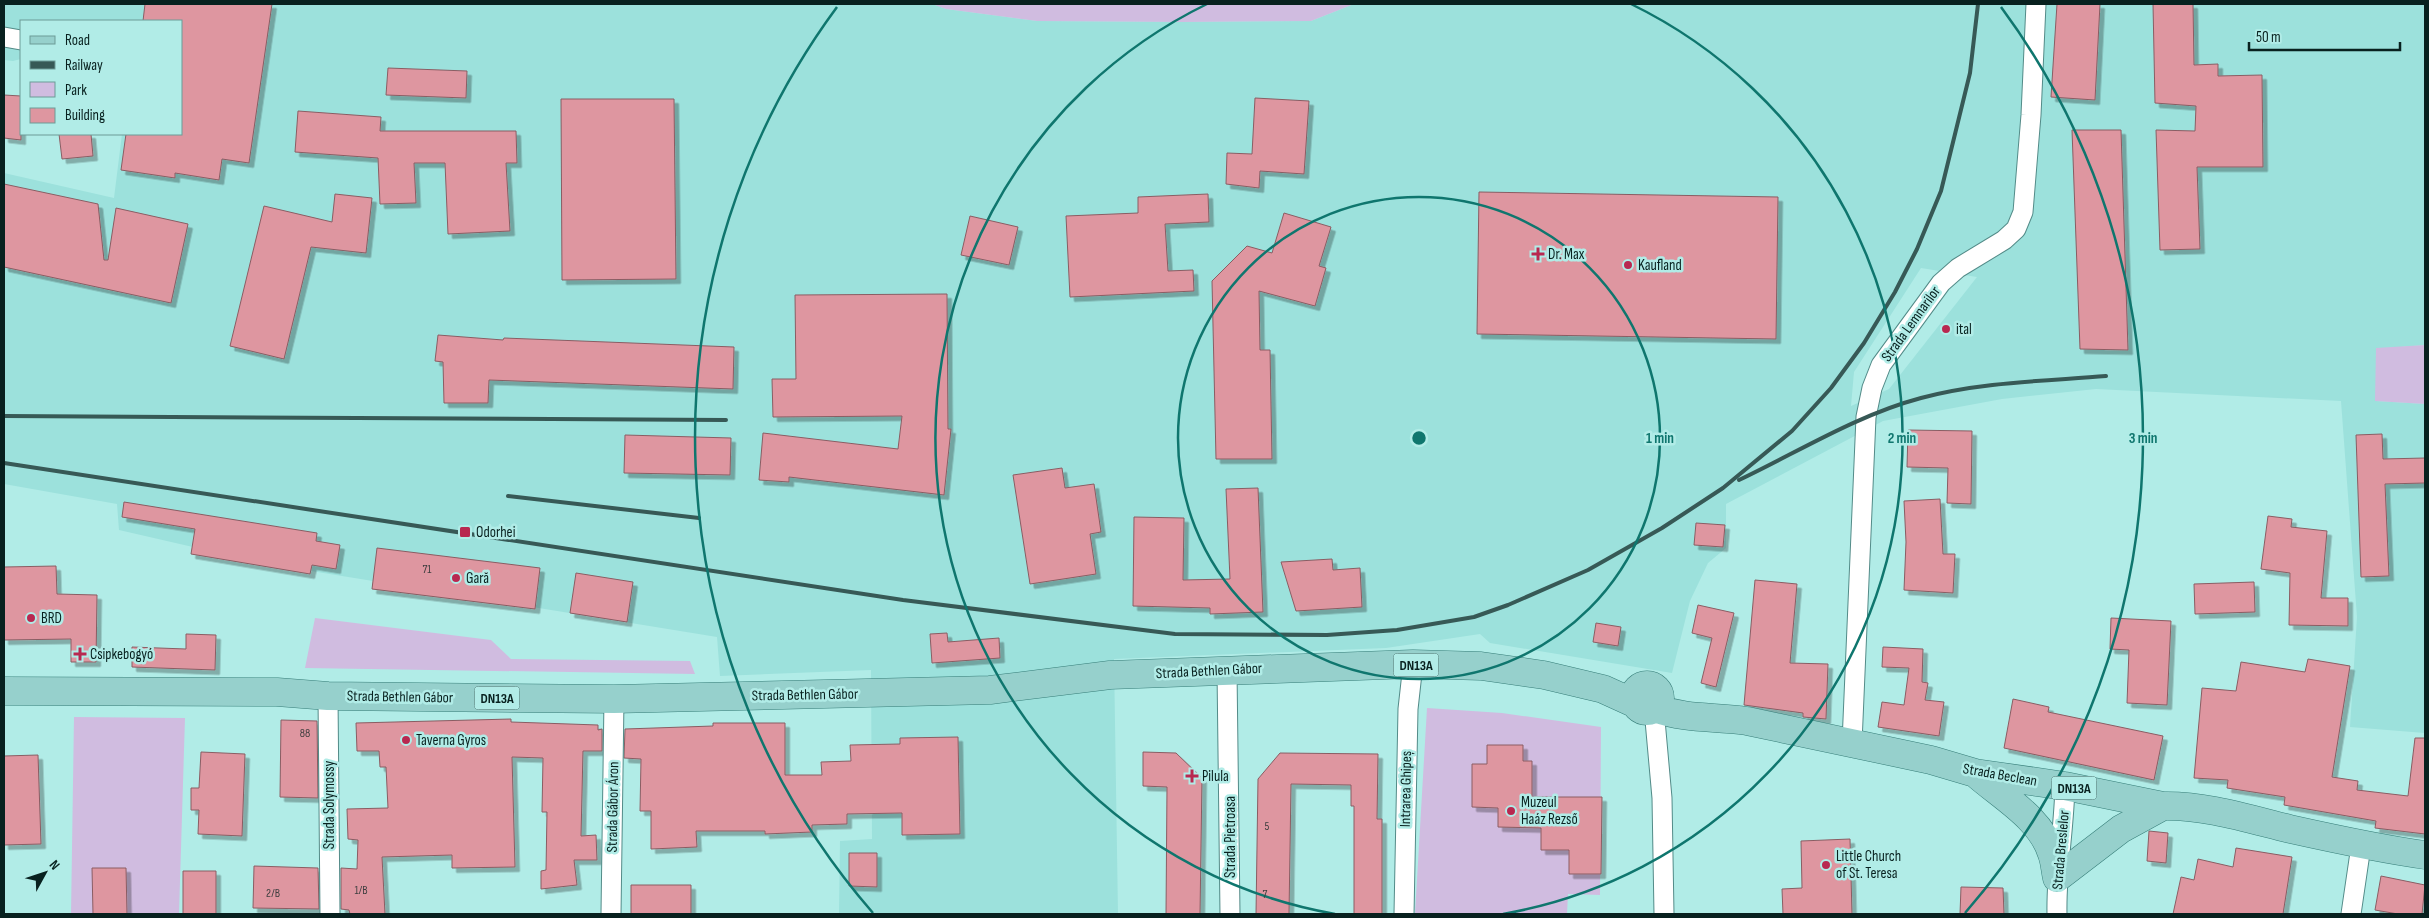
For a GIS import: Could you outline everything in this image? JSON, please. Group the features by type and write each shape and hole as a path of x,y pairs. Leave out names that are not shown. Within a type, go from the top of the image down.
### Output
{"main road":[{"name":"Strada Bethlen Gábor","path":"4,691 277,692 328,696 614,699 990,690 1110,675 1413,664 1481,666 1544,675 1647,702"},
{"name":"Strada Beclean","path":"1647,702 1681,698 1723,717 1931,760 1975,773 2065,786 2163,806 2177,806 2240,816 2361,846 2425,855"},
{"path":"1975,773 2022,812 2039,830 2052,854 2056,878 2121,829 2163,806"}],"street":[{"name":"Strada Lemnarilor","path":"1852,743 1866,417 1872,388 1881,365 1941,283 1958,268 2004,240 2016,229 2023,212 2031,115 2036,4"},
{"path":"4,37 20,40"},
{"name":"Intrarea Ghipeș","path":"1404,914 1408,709 1413,664"},
{"name":"Strada Pietroasa","path":"1227,670 1230,914"},
{"name":"Strada Solymossy","path":"328,696 330,914"},
{"name":"Strada Gábor Áron","path":"611,914 614,699"},
{"path":"1647,702 1657,748 1662,798 1664,914"},
{"name":"Strada Breslelor","path":"2057,914 2056,878 2064,817 2065,786"},
{"path":"2351,914 2361,846"}],"shaded area":[{"path":"4,4 932,4 946,9 1037,21 1181,22 1311,21 1354,4 2425,4 2425,345 2376,349 2376,401 2425,404 2425,733 2350,727 2357,617 2341,401 2096,389 2002,399 1883,421 1726,504 1726,548 1708,563 1690,601 1672,673 1490,643 1480,634 1386,648 1114,659 1118,914 839,914 840,841 872,839 871,670 720,676 717,637 262,563 119,530 117,504 4,484 4,173 114,198 122,135 182,135 182,20 20,20 20,59 4,60","holes":["1921,268 1977,277 1889,389 1851,406 1854,372"]}],"green space":[{"path":"932,4 1354,4 1311,21 1181,22 1037,21 946,9"},
{"path":"2425,345 2425,404 2375,401 2376,348"},
{"path":"315,618 491,640 511,659 690,661 695,674 305,668"},
{"name":"Muzeul Haáz Rezső","path":"1427,708 1502,713 1601,727 1600,895 1568,894 1567,914 1415,914"},
{"path":"74,717 185,718 179,914 71,914"}],"building":[{"path":"145,4 272,4 249,163 222,159 219,180 175,173 175,178 121,170 126,135 182,135 182,20 143,20"},
{"path":"2057,4 2100,4 2095,100 2051,97"},
{"path":"2153,4 2193,4 2194,65 2218,64 2218,76 2262,75 2263,167 2197,167 2200,249 2160,250 2156,130 2195,131 2196,106 2155,103"},
{"path":"388,68 467,71 466,98 386,95"},
{"path":"4,95 20,96 21,140 4,138"},
{"path":"1255,98 1309,101 1304,174 1260,171 1259,188 1226,184 1227,153 1252,154"},
{"path":"561,99 674,99 676,279 562,280"},
{"path":"298,111 381,117 380,131 516,131 517,163 506,163 510,231 448,234 445,163 414,163 416,203 380,204 378,158 295,152"},
{"path":"2072,130 2121,130 2128,350 2080,349"},
{"path":"59,135 91,135 93,156 62,159"},
{"path":"4,184 98,204 104,260 108,260 116,208 188,224 171,303 4,267"},
{"name":"Kaufland","path":"1479,192 1778,197 1776,339 1477,334"},
{"path":"335,194 372,198 366,253 311,247 284,359 230,346 264,206 332,222"},
{"path":"1208,194 1209,222 1165,224 1168,271 1193,270 1194,291 1070,297 1066,216 1138,213 1138,197"},
{"path":"1284,213 1331,227 1319,266 1326,268 1315,306 1259,291 1260,350 1270,350 1272,459 1216,459 1212,281 1247,246 1272,253"},
{"path":"970,216 1018,227 1009,265 961,255"},
{"path":"947,294 948,429 951,429 944,495 789,477 789,482 759,480 763,433 898,449 902,416 773,417 772,379 796,379 795,295"},
{"path":"438,335 503,340 504,338 734,347 733,389 489,380 488,403 444,403 443,362 435,361"},
{"path":"1908,430 1972,431 1971,504 1947,503 1948,468 1907,467"},
{"path":"2382,434 2383,459 2425,458 2425,483 2385,484 2389,576 2361,577 2356,435"},
{"path":"625,435 731,438 730,475 624,473"},
{"path":"1062,468 1065,488 1094,484 1101,532 1090,534 1096,574 1030,584 1013,475"},
{"path":"1258,488 1263,612 1210,614 1210,608 1133,606 1134,517 1184,518 1183,580 1230,579 1226,489"},
{"path":"1940,499 1943,554 1955,554 1953,593 1904,590 1906,542 1904,501"},
{"path":"124,502 317,533 316,541 340,545 336,569 312,565 310,574 191,554 195,529 122,517"},
{"path":"2268,516 2292,519 2291,527 2327,531 2321,598 2348,598 2348,626 2289,625 2290,573 2261,569"},
{"path":"1696,523 1725,525 1723,547 1694,545"},
{"name":"Gară","path":"377,548 540,568 535,609 372,589"},
{"path":"1332,559 1333,570 1360,568 1362,607 1296,611 1281,562"},
{"path":"56,566 57,594 97,595 96,662 71,662 71,639 4,640 4,567"},
{"path":"576,573 633,582 627,622 570,613"},
{"path":"1755,580 1797,584 1790,663 1828,664 1826,719 1803,717 1803,713 1744,705"},
{"path":"2254,582 2255,612 2195,614 2194,584"},
{"path":"1698,605 1734,613 1716,687 1701,683 1712,638 1692,633"},
{"path":"2111,618 2171,621 2167,705 2127,703 2129,650 2110,649"},
{"path":"1596,623 1621,627 1618,646 1593,642"},
{"path":"947,633 948,642 999,638 1000,658 932,663 930,634"},
{"path":"186,634 216,635 215,670 132,667 132,647 186,649"},
{"path":"1883,647 1923,649 1922,682 1928,683 1925,700 1944,702 1939,736 1878,727 1882,702 1904,705 1909,668 1882,667"},
{"path":"2308,659 2350,666 2332,777 2358,781 2357,790 2408,796 2415,738 2425,738 2425,834 2375,828 2376,821 2284,805 2285,797 2227,788 2228,780 2194,778 2202,688 2236,691 2241,662 2305,672"},
{"path":"2013,699 2049,707 2048,712 2163,736 2154,780 2004,748"},
{"path":"511,719 511,722 598,725 598,730 602,729 602,751 583,751 581,836 596,835 597,860 574,860 577,885 541,889 541,871 546,870 547,812 542,812 543,758 512,757 515,867 452,868 452,855 382,857 385,914 350,914 349,910 341,909 341,868 357,869 358,840 348,839 347,809 388,808 386,767 380,767 379,751 357,751 356,723"},
{"path":"281,720 317,721 318,798 280,797"},
{"path":"713,723 785,723 785,775 822,775 821,762 851,761 850,745 900,744 900,738 958,737 960,834 902,835 902,813 847,814 847,824 812,825 812,832 765,834 765,831 696,831 697,847 651,849 651,811 640,811 641,759 624,758 625,729 713,726"},
{"path":"1487,745 1523,745 1523,761 1532,761 1532,797 1602,797 1601,874 1569,874 1569,850 1541,850 1541,828 1498,827 1498,808 1472,807 1472,764 1487,764"},
{"path":"201,752 245,754 242,836 198,834 199,810 191,810 191,788 199,788"},
{"path":"1143,752 1176,753 1202,778 1200,914 1166,914 1167,787 1143,786"},
{"path":"1280,753 1378,754 1377,819 1382,819 1382,914 1354,914 1354,806 1351,806 1351,785 1291,784 1289,914 1256,914 1258,779"},
{"path":"38,755 41,844 4,845 4,756"},
{"path":"2149,831 2168,833 2166,863 2147,861"},
{"name":"Little Church of St. Teresa","path":"1850,839 1852,914 1783,914 1782,889 1802,888 1801,841"},
{"path":"2236,848 2292,857 2283,914 2173,914 2181,877 2194,880 2198,859 2233,867"},
{"path":"849,853 877,853 877,887 849,886"},
{"path":"254,866 318,868 319,909 253,908"},
{"path":"92,868 126,868 127,914 93,914"},
{"path":"183,871 216,871 216,914 183,914"},
{"path":"2381,876 2425,885 2422,914 2398,914 2375,910"},
{"path":"631,885 691,885 691,914 631,914"},
{"path":"1961,887 2003,888 2004,914 1960,914"}],"railway":[{"path":"4,463 903,600 1175,634 1327,635 1397,630 1474,617 1508,605 1588,570 1662,528 1723,488 1792,431 1831,388 1864,343 1895,292 1917,249 1941,191 1970,73 1978,4"},
{"path":"1739,480 1851,424 1897,405 1921,398 1989,385 2106,376"},
{"path":"4,416 726,420"},
{"path":"508,496 699,518"}],"place":[{"name":"Dr. Max","path":"1538,254"},
{"name":"Kaufland","path":"1628,265"},
{"name":"ital","path":"1946,329"},
{"name":"Odorhei","path":"465,532"},
{"name":"Gară","path":"456,578"},
{"name":"BRD","path":"31,618"},
{"name":"Csipkebogyó","path":"80,654"},
{"name":"Taverna Gyros","path":"406,740"},
{"name":"Pilula","path":"1192,776"},
{"name":"Muzeul Haáz Rezső","path":"1511,811"},
{"name":"Little Church of St. Teresa","path":"1826,865"}]}
